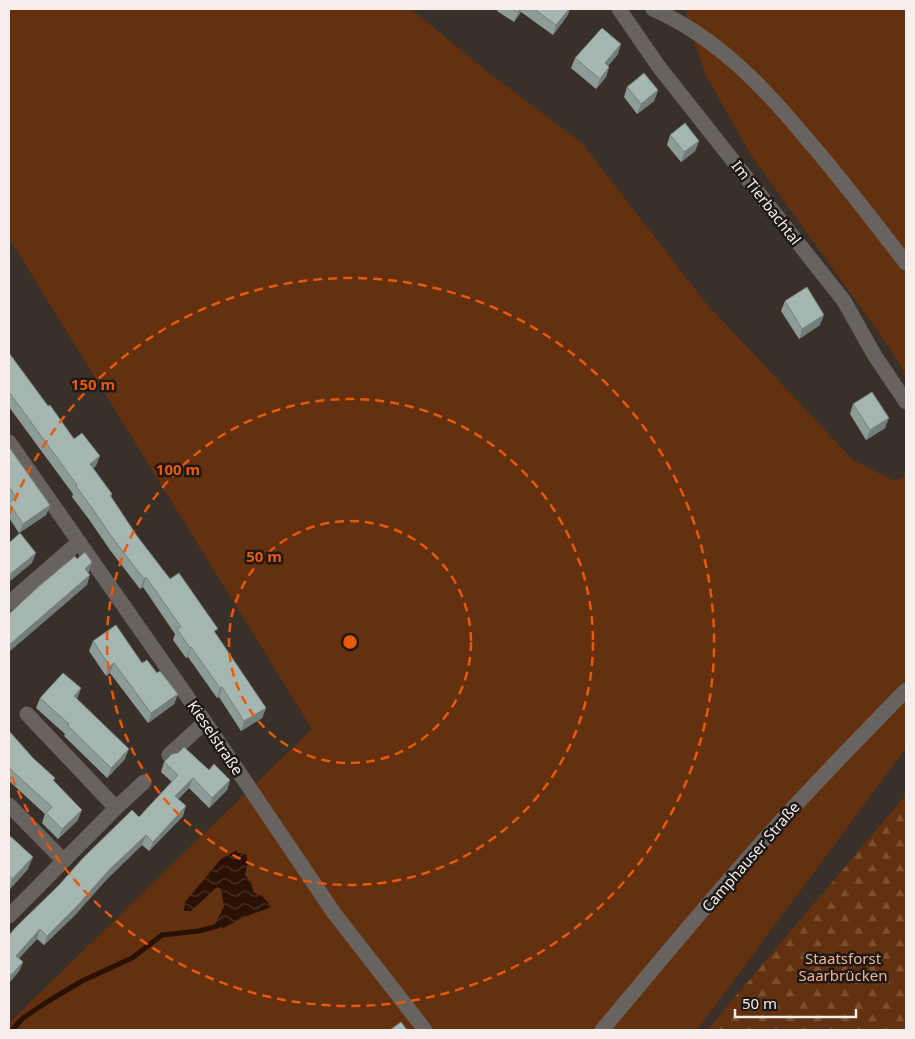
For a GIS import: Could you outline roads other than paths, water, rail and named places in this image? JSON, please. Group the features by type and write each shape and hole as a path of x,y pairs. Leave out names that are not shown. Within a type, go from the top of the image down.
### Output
{"street":[{"name":"Im Tierbachtal","path":"619,9 659,67 844,301 875,356 906,402"},
{"path":"653,9 669,16 707,40 743,69 777,103 822,156 906,263"},
{"name":"Kieselstraße","path":"9,442 205,722 334,913 425,1030"},
{"path":"9,603 79,542"},
{"name":"Camphauser Straße","path":"602,1030 779,823 906,690"},
{"path":"27,714 116,808"},
{"path":"169,755 205,722"},
{"path":"10,912 144,782"},
{"path":"9,805 64,860"}],"water":[{"path":"237,850 237,853 246,854 248,863 245,875 251,882 253,892 262,896 272,907 247,916 223,928 215,924 224,907 221,889 217,887 191,911 184,911 185,902 221,859"}],"waterway":[{"path":"12,1030 23,1018 50,1000 82,981 132,958 162,935 199,931 218,926"}],"park label":[{"name":"Staatsforst Saarbrücken","path":"843,968"}]}
